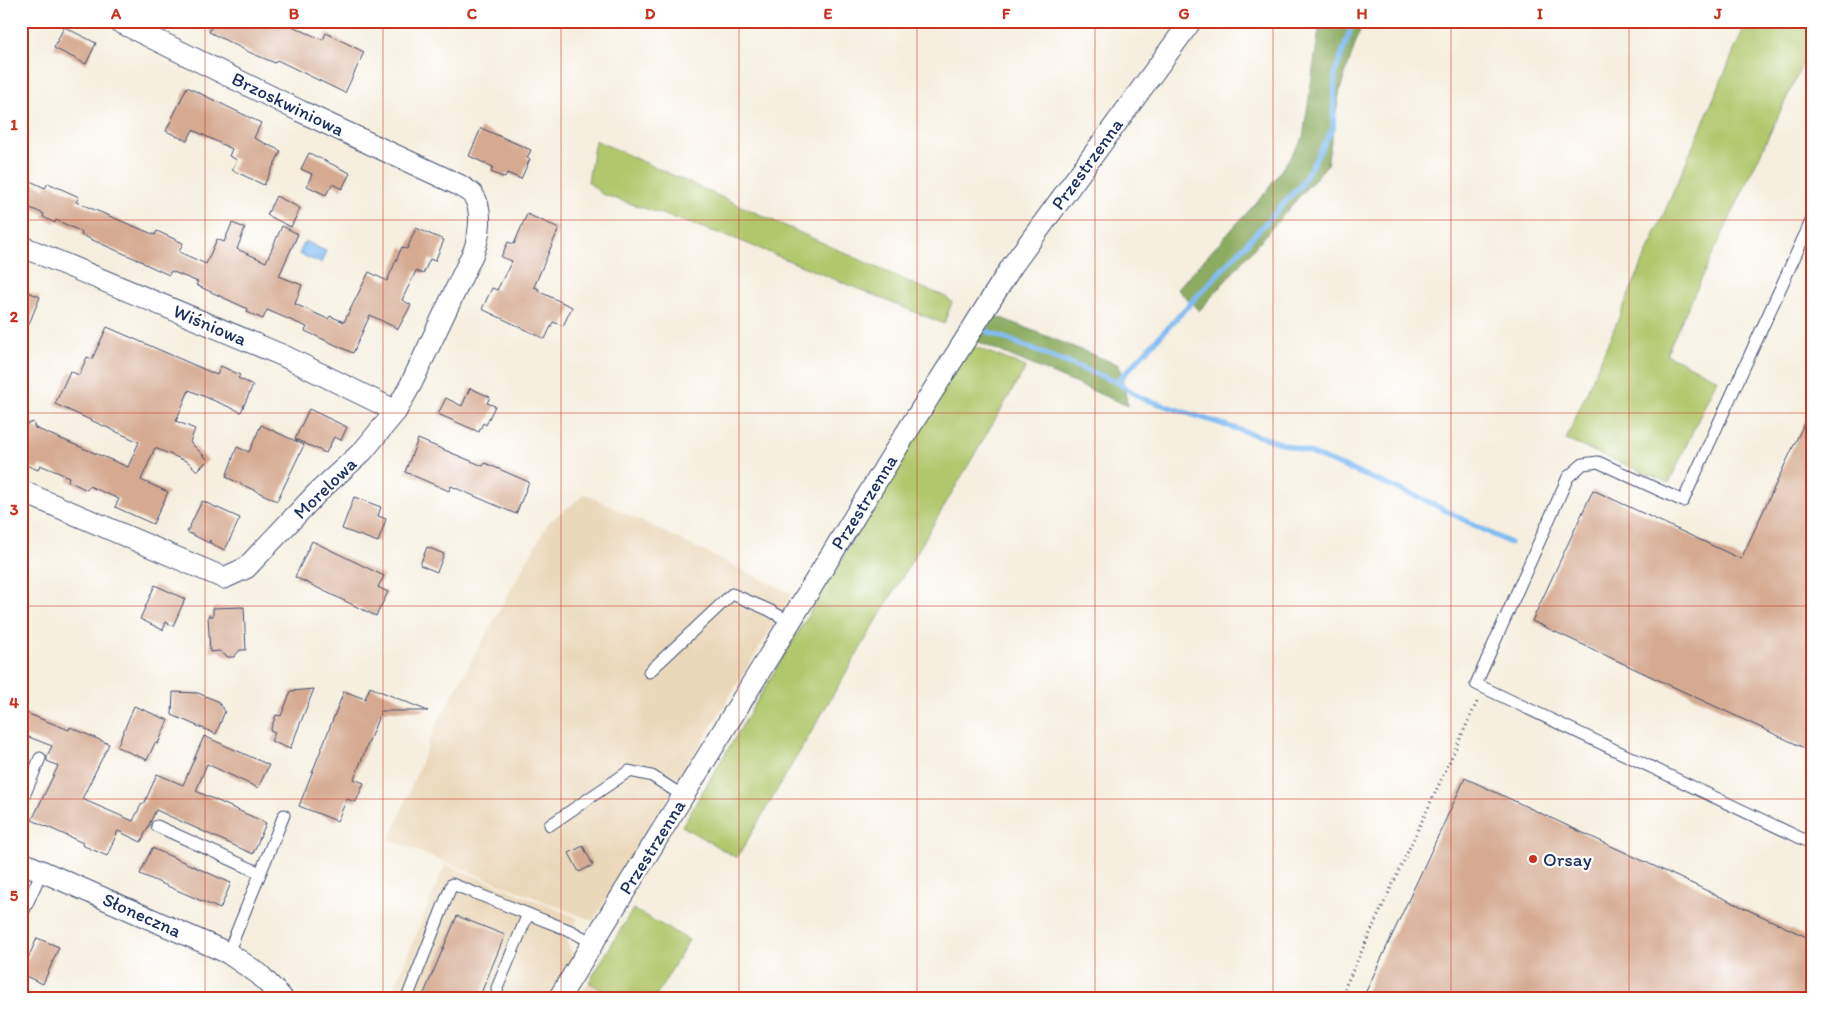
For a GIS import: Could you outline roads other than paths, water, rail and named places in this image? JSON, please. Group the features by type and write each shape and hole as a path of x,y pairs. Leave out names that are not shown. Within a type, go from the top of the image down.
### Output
{"street":[{"name":"Brzoskwiniowa","path":"118,21 300,111 459,185"},
{"name":"Przestrzenna","path":"559,998 1012,266 1191,21"},
{"name":"Morelowa","path":"21,491 224,578 246,568 317,492 363,451 396,411 411,384 474,252 480,222 477,204 473,195 459,185"},
{"name":"Wiśniowa","path":"21,246 284,356 396,411"},
{"name":"Słoneczna","path":"21,862 228,953 259,974 282,998"}],"lane":[{"path":"1813,217 1683,501 1598,462 1583,464 1568,477 1476,684 1813,844"},
{"path":"650,672 732,594 769,610 790,622"},
{"path":"21,803 40,758"},
{"path":"550,825 629,771 652,776 683,796"},
{"path":"228,953 284,815"},
{"path":"158,826 260,872"},
{"path":"21,917 42,871"},
{"path":"407,998 452,884 570,931 593,943"},
{"path":"498,998 497,988 528,914"}],"water":[{"path":"305,241 326,251 321,263 299,254"}],"waterway":[{"path":"981,329 1117,382 1301,185 1333,128 1335,73 1354,21"},
{"path":"1117,382 1141,398 1305,451 1423,499 1510,543"}],"place":[{"name":"Orsay","path":"1533,859"}]}
